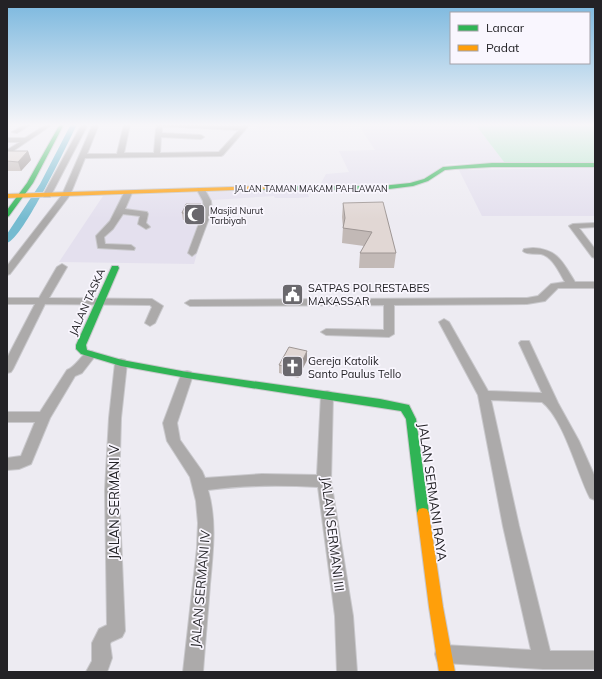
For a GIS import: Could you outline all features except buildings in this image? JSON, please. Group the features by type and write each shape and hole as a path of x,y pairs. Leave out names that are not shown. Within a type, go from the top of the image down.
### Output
{"main road":[{"path":"10,212 25,195 45,156"},
{"name":"JALAN TAMAN MAKAM PAHLAWAN","path":"7,196 128,194 253,188 393,188 418,183 443,169 455,167 595,165"},
{"path":"7,200 12,204 10,212"},
{"name":"JALAN TASKA","path":"90,355 82,351 81,346 99,301 115,268"},
{"name":"JALAN SERMANI RAYA","path":"90,355 121,363 187,375 405,408 409,414 447,672"}],"street":[{"path":"46,195 67,156"},
{"path":"7,272 43,227 66,195 82,156 132,156"},
{"path":"192,254 208,210 207,201 202,190"},
{"path":"128,194 121,210 107,231 100,236 100,244 101,246 107,247 131,248"},
{"path":"121,210 144,214 142,225 146,228"},
{"path":"595,225 573,226 595,255"},
{"path":"527,251 544,252 549,255 554,259 571,284"},
{"path":"7,369 42,301 62,267"},
{"path":"190,303 536,300 545,297 554,286 571,284 595,285"},
{"path":"7,301 141,301 155,303 158,306 150,323"},
{"path":"326,332 389,334 389,302"},
{"path":"444,322 484,395 510,520 543,660"},
{"path":"525,343 548,400 566,426 595,494"},
{"path":"7,464 19,463 26,460 44,417 71,373 78,370 90,355"},
{"name":"JALAN SERMANI V","path":"96,672 101,667 103,653 101,643 105,634 116,631 112,490 115,418 121,363"},
{"name":"JALAN SERMANI IV","path":"187,375 171,415 170,430 174,441 193,468 200,485 206,523 193,672"},
{"name":"JALAN SERMANI III","path":"327,395 324,481 344,616 347,672"},
{"path":"484,395 548,400"},
{"path":"7,417 44,417"},
{"path":"200,485 236,480 287,479 324,481"},
{"path":"444,654 543,660 595,660"}],"shaded area":[{"path":"341,156 499,156 504,162 446,164 439,171 419,180 400,183 320,185 326,174 349,172"},
{"path":"595,168 595,216 482,216 459,170"},
{"path":"306,189 309,197 275,198 274,196 212,200 194,264 59,262 103,196"}],"green space":[{"path":"499,156 595,156 595,163 504,162"}],"waterway":[{"path":"7,240 35,199 59,156"}],"traffic: fast":[{"path":"7,215 30,183 45,156"},
{"path":"264,188 381,188 411,185 426,180 443,169 455,167 492,165 595,165"},
{"path":"115,268 81,345 81,349 84,352 121,363 187,375 380,403 405,408 411,419 423,513"}],"traffic: slow":[{"path":"7,196 264,188"},
{"path":"423,513 447,672"}],"place":[{"name":"Masjid Nurut Tarbiyah","path":"194,215"},
{"name":"SATPAS POLRESTABES MAKASSAR","path":"293,294"},
{"name":"Gereja Katolik Santo Paulus Tello","path":"293,367"}]}
